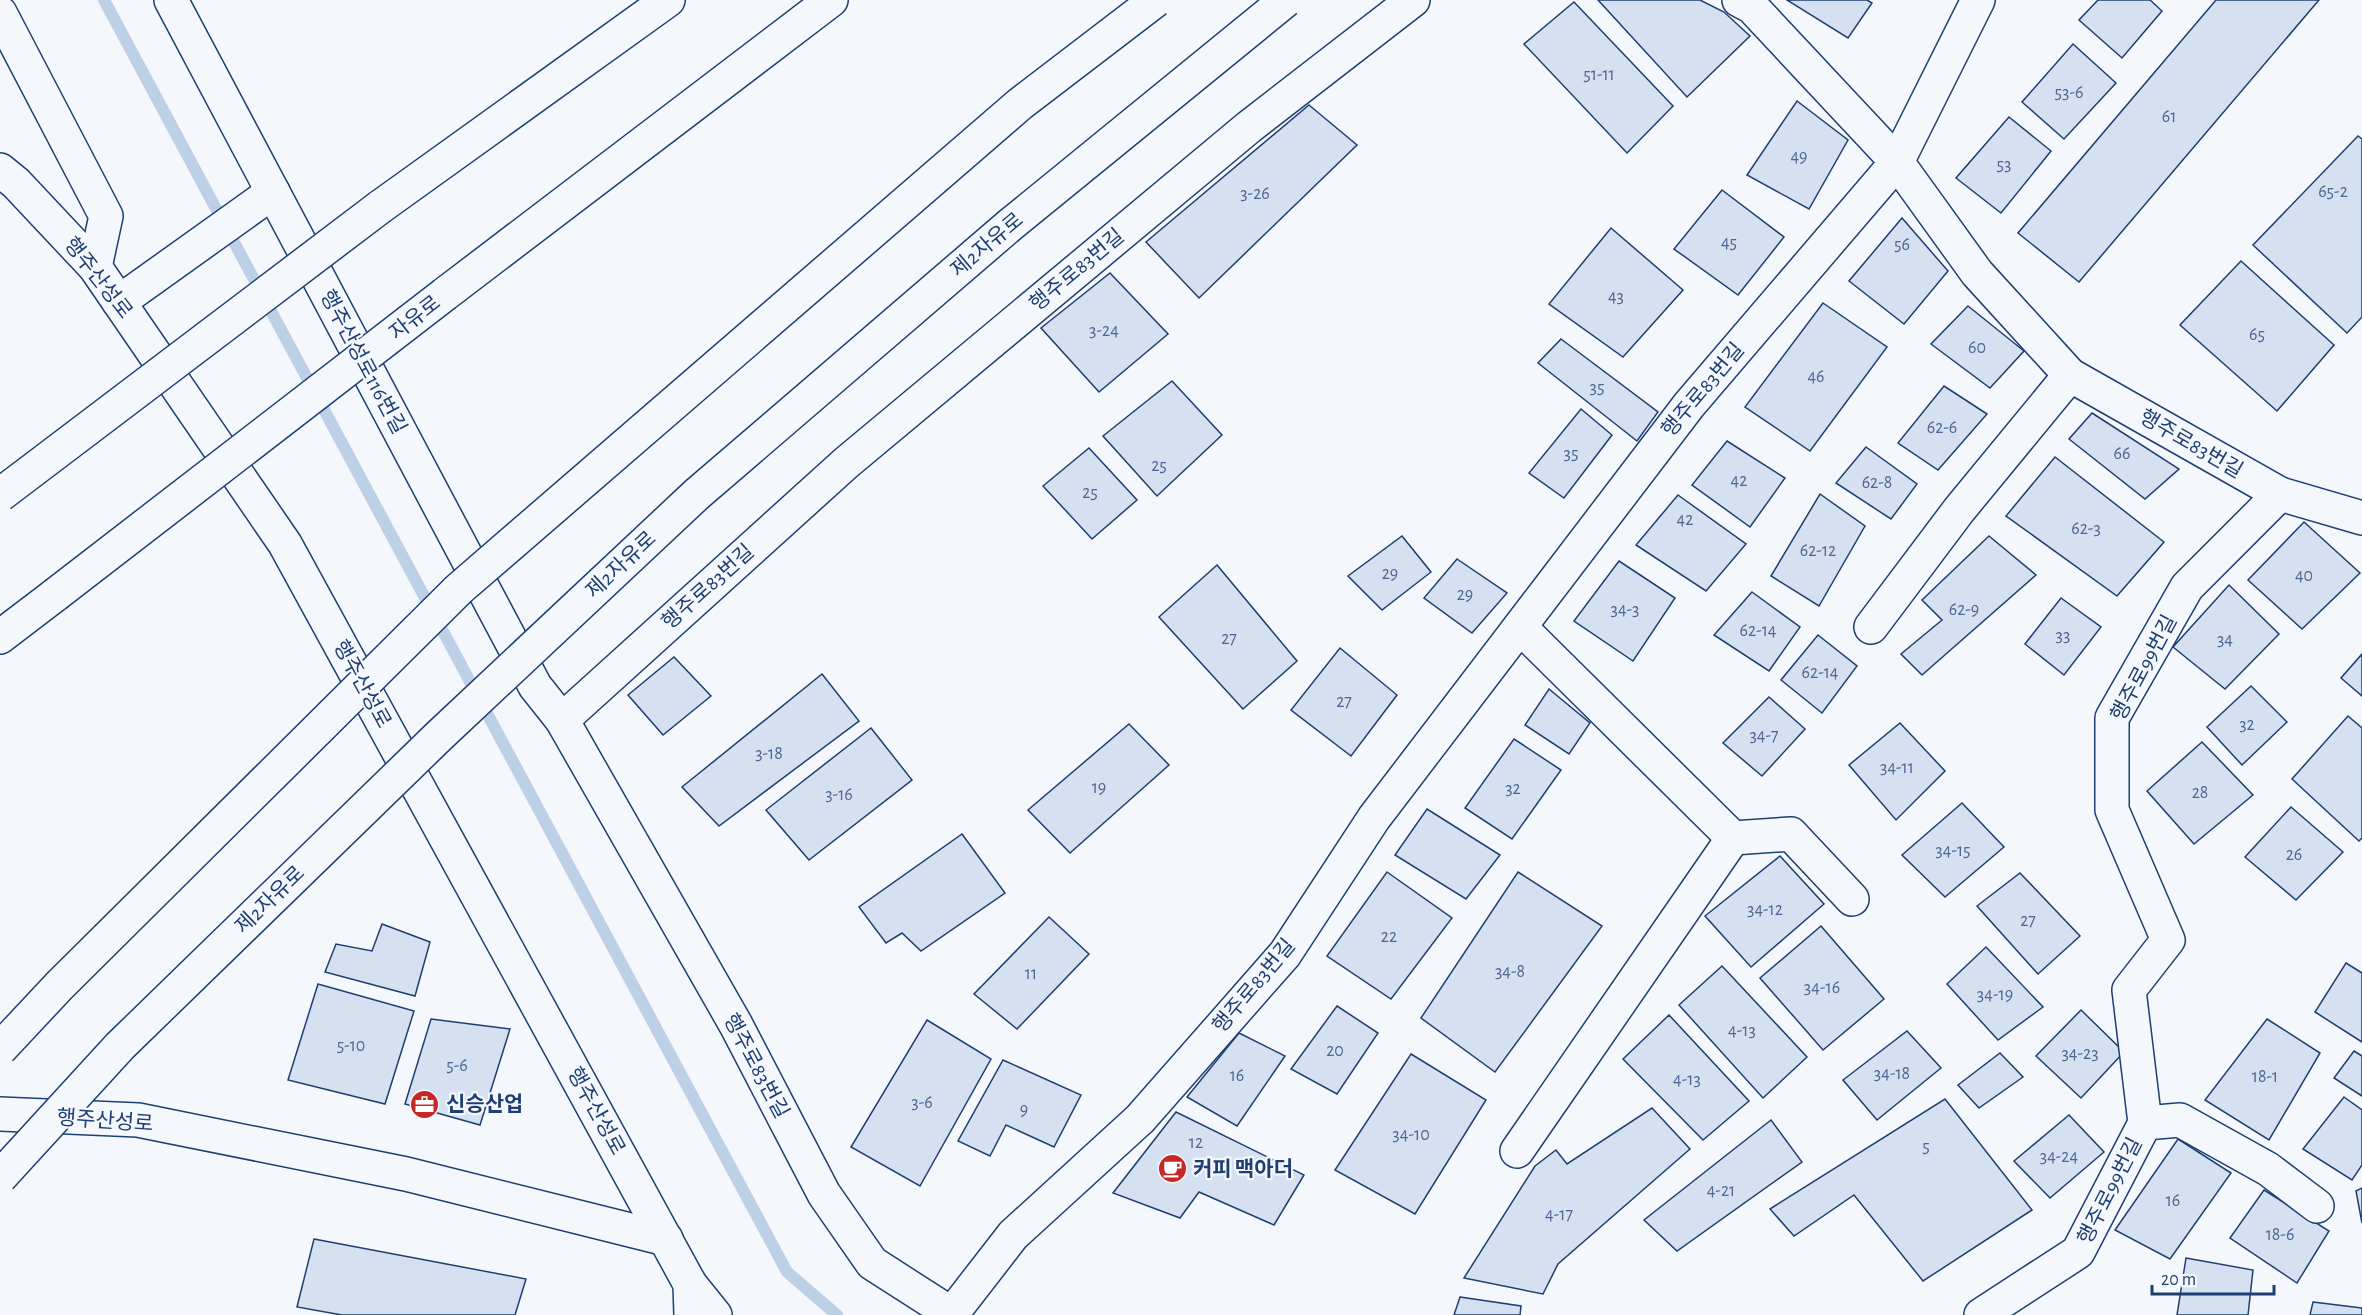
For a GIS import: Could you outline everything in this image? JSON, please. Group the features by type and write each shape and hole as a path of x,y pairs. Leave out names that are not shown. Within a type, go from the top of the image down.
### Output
{"main road":[{"name":"행주산성로116번길","path":"171,0 535,686 562,720"},
{"path":"0,495 380,207 668,0"},
{"name":"자유로","path":"0,637 831,0"},
{"path":"0,1049 59,986 459,589 1020,104 1156,0"},
{"name":"제2자유로","path":"0,1176 137,1030 438,736 697,494 1010,225 1286,0"},
{"name":"행주로83번길","path":"1413,0 1249,127 846,463 562,720 736,1025 824,1194 872,1263 952,1315 1013,1235 1140,1119 1285,954 1374,818 1689,405 1898,162"},
{"name":"행주로83번길","path":"1739,0 1752,7 1898,162 1977,273 2070,375 2280,495"},
{"path":"1898,162 1978,0"},
{"path":"0,13 106,216 95,267"},
{"name":"행주산성로","path":"0,170 16,183 95,267 285,544 666,1239 690,1299 715,1315"},
{"path":"119,302 273,192"},
{"path":"1871,627 1959,510 2070,375"},
{"path":"2280,495 2362,518"},
{"name":"행주로99번길","path":"1981,1315 2078,1252 2145,1123 2129,990 2168,940 2112,810 2112,718 2187,587 2280,495"},
{"path":"1520,627 1733,838 1791,834 1852,899"},
{"path":"1517,1151 1733,838"},
{"name":"행주산성로","path":"0,1114 138,1120 406,1174 666,1239"},
{"name":"행주로99번길","path":"2145,1123 2180,1120 2268,1169 2317,1206"}],"building":[{"path":"1598,0 1700,0 1724,12 1750,36 1687,97"},
{"path":"1787,0 1867,0 1872,3 1848,38"},
{"path":"2098,0 2150,0 2162,11 2122,58 2079,20"},
{"path":"2216,0 2319,0 2079,282 2018,233"},
{"path":"1574,2 1673,106 1627,153 1524,44"},
{"path":"2073,44 2116,83 2064,139 2022,102"},
{"path":"1797,101 1848,140 1809,209 1747,175"},
{"path":"1309,105 1357,145 1199,298 1146,242"},
{"path":"2009,117 2051,151 2001,213 1956,178"},
{"path":"2358,136 2362,139 2362,317 2347,333 2253,245"},
{"path":"1722,190 1784,237 1738,295 1674,249"},
{"path":"1902,218 1948,271 1904,324 1849,281"},
{"path":"1611,228 1683,290 1623,357 1549,304"},
{"path":"2241,261 2334,345 2277,411 2180,325"},
{"path":"1110,273 1168,334 1099,392 1041,328"},
{"path":"1823,303 1887,347 1810,451 1745,407"},
{"path":"1968,306 2024,351 1990,388 1931,344"},
{"path":"1561,339 1658,412 1637,441 1538,363"},
{"path":"1172,381 1222,435 1157,496 1103,436"},
{"path":"1944,386 1987,414 1938,470 1898,443"},
{"path":"1581,409 1612,435 1564,498 1529,473"},
{"path":"2092,413 2179,469 2145,499 2069,439"},
{"path":"1727,441 1785,478 1750,527 1692,485"},
{"path":"1866,447 1917,484 1891,519 1836,483"},
{"path":"1089,448 1137,500 1092,539 1043,486"},
{"path":"2055,457 2164,542 2117,596 2006,516"},
{"path":"1820,494 1865,526 1819,606 1771,576"},
{"path":"1678,495 1746,544 1706,591 1636,545"},
{"path":"2304,522 2360,573 2302,629 2248,580"},
{"path":"1402,536 1431,572 1382,610 1348,576"},
{"path":"1989,536 2036,575 1922,675 1901,654 1942,620 1922,600"},
{"path":"1457,559 1507,593 1472,633 1424,598"},
{"path":"1619,561 1675,598 1633,661 1574,621"},
{"path":"1217,565 1297,661 1243,709 1159,617"},
{"path":"2229,585 2279,634 2225,689 2173,647"},
{"path":"1752,592 1800,627 1769,671 1714,635"},
{"path":"2061,598 2101,627 2064,675 2025,644"},
{"path":"1818,635 1857,666 1822,713 1781,680"},
{"path":"1340,648 1397,695 1351,756 1291,710"},
{"path":"2362,654 2362,696 2341,678"},
{"path":"674,657 711,696 663,735 628,695"},
{"path":"822,674 859,721 719,826 682,787"},
{"path":"2251,686 2287,722 2242,765 2207,727"},
{"path":"1549,689 1590,723 1569,754 1525,725"},
{"path":"1769,697 1805,729 1762,776 1723,743"},
{"path":"2348,716 2362,728 2362,838 2359,841 2292,779"},
{"path":"1900,723 1945,771 1896,820 1849,765"},
{"path":"1129,724 1169,765 1070,853 1028,810"},
{"path":"871,728 912,780 809,860 766,810"},
{"path":"1514,739 1561,770 1512,839 1465,808"},
{"path":"2202,742 2253,795 2194,844 2147,791"},
{"path":"1962,803 2004,847 1945,897 1902,855"},
{"path":"2291,807 2343,852 2296,900 2245,857"},
{"path":"1427,809 1500,855 1466,899 1395,855"},
{"path":"962,834 1005,893 921,951 902,933 886,943 859,907"},
{"path":"1780,856 1824,904 1751,967 1705,916"},
{"path":"1387,872 1452,918 1391,999 1327,956"},
{"path":"1518,872 1602,926 1495,1072 1421,1018"},
{"path":"2020,873 2080,936 2038,974 1977,906"},
{"path":"1049,917 1089,954 1017,1029 974,994"},
{"path":"382,924 430,942 415,996 325,972 336,944 372,951"},
{"path":"1821,926 1884,999 1823,1050 1760,978"},
{"path":"1986,947 2043,1007 1998,1040 1947,984"},
{"path":"2346,963 2362,973 2362,1042 2315,1012"},
{"path":"1722,966 1807,1057 1763,1098 1679,1005"},
{"path":"318,984 414,1011 385,1104 288,1080"},
{"path":"1337,1006 1378,1033 1337,1094 1291,1069"},
{"path":"2081,1010 2124,1052 2081,1098 2036,1056"},
{"path":"1669,1015 1749,1101 1703,1140 1623,1059"},
{"path":"431,1019 510,1029 480,1125 405,1104"},
{"path":"2267,1019 2320,1053 2269,1140 2205,1100"},
{"path":"927,1020 991,1059 920,1186 851,1147"},
{"path":"1907,1031 1941,1068 1877,1120 1843,1080"},
{"path":"1239,1033 1285,1056 1237,1126 1187,1097"},
{"path":"2354,1051 2362,1056 2362,1096 2334,1078"},
{"path":"2000,1053 2023,1077 1979,1108 1958,1085"},
{"path":"1411,1054 1486,1100 1415,1214 1335,1170"},
{"path":"1003,1060 1081,1095 1054,1147 1006,1125 990,1156 958,1141"},
{"path":"2344,1097 2362,1110 2362,1165 2352,1180 2303,1149"},
{"path":"1945,1099 2032,1210 1923,1281 1854,1195 1794,1236 1770,1209"},
{"path":"1652,1108 1690,1149 1558,1264 1543,1294 1464,1278 1535,1166 1556,1150 1567,1164"},
{"path":"1176,1112 1304,1175 1274,1225 1199,1192 1180,1218 1113,1193"},
{"path":"2069,1115 2104,1152 2050,1198 2014,1161"},
{"path":"1771,1120 1802,1162 1677,1251 1644,1220"},
{"path":"2178,1139 2231,1173 2170,1259 2115,1230"},
{"path":"2362,1188 2362,1223 2356,1191"},
{"path":"2264,1190 2329,1231 2297,1283 2230,1238"},
{"path":"314,1239 526,1279 515,1315 342,1315 297,1307"},
{"path":"2186,1258 2253,1270 2248,1315 2177,1315"},
{"path":"1460,1297 1521,1306 1520,1315 1454,1315"},
{"path":"2313,1302 2362,1308 2362,1315 2310,1315"}],"waterway":[{"path":"104,0 787,1272 837,1315"}],"place":[{"name":"신승산업","path":"425,1104"},
{"name":"커피 맥아더","path":"1172,1169"}]}
